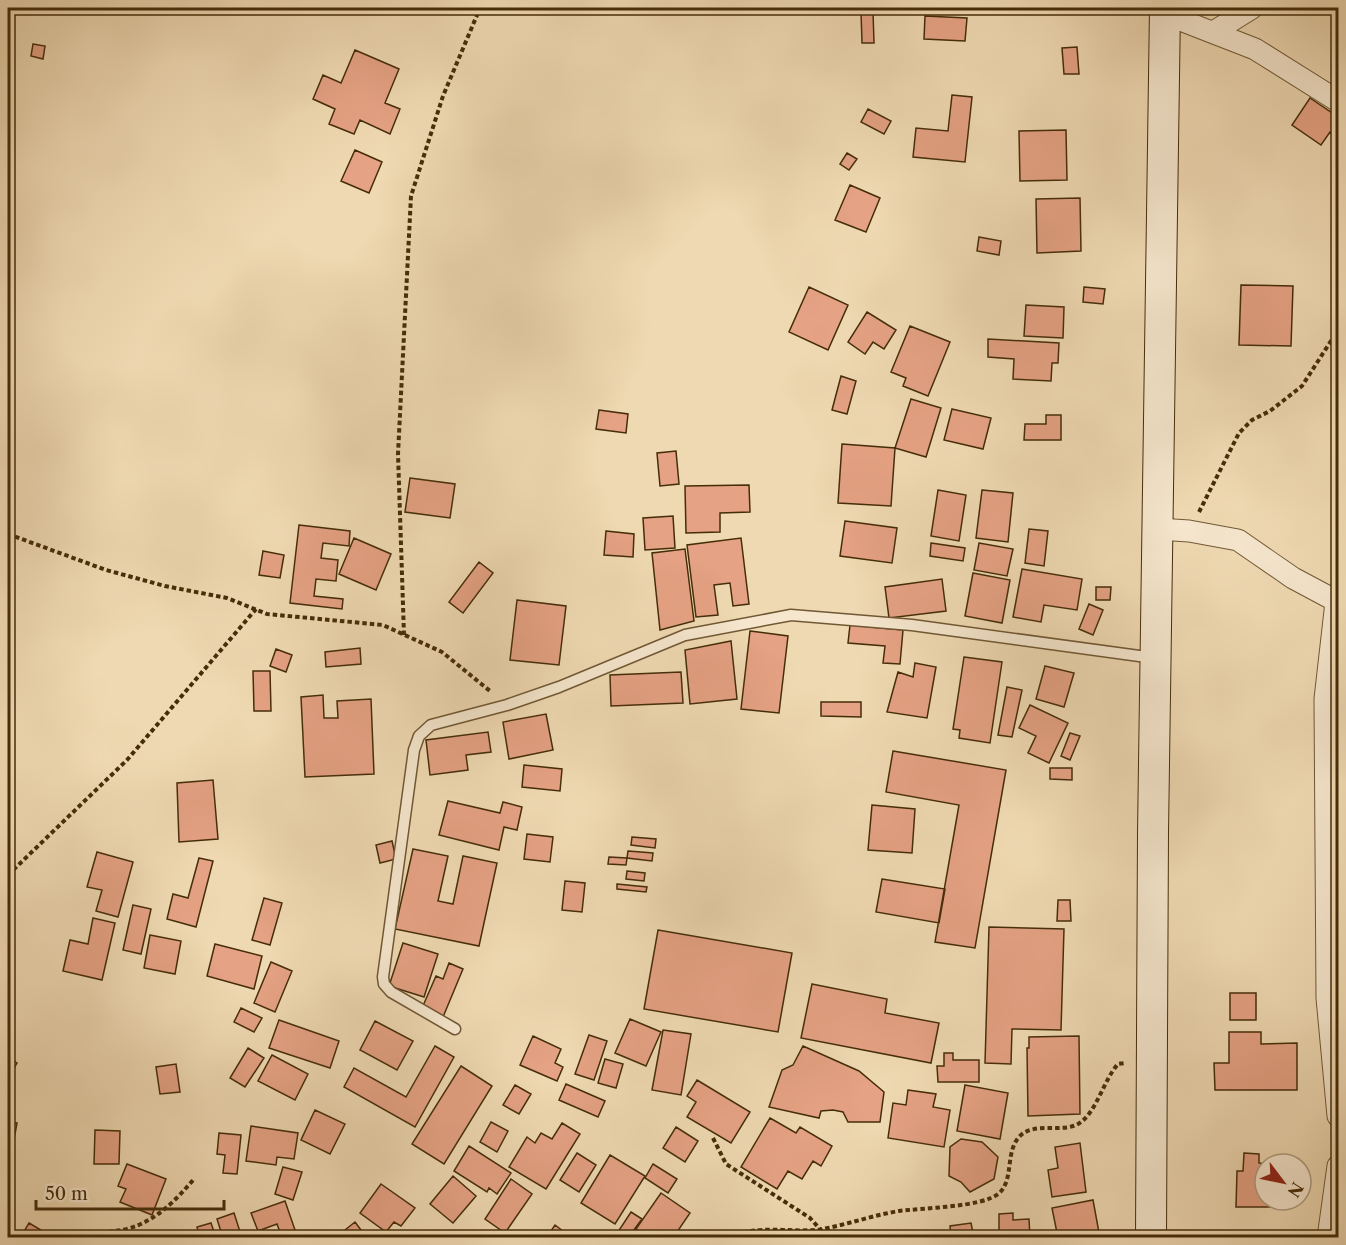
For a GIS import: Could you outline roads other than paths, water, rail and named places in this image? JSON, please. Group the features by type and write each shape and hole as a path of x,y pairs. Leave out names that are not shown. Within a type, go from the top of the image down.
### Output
{"main road":[{"path":"1151,1238 1165,11"}],"street":[{"path":"1215,31 1252,8"},
{"path":"1165,11 1256,49 1338,101"},
{"path":"1158,529 1189,531 1238,540 1293,578 1337,602 1325,699 1327,998 1338,1116"},
{"path":"1328,1238 1338,1166"}],"lane":[{"path":"454,1029 391,992 384,984 383,977 414,750 419,736 431,726 507,705 559,687 685,635 791,615 912,625 1156,659"}]}
